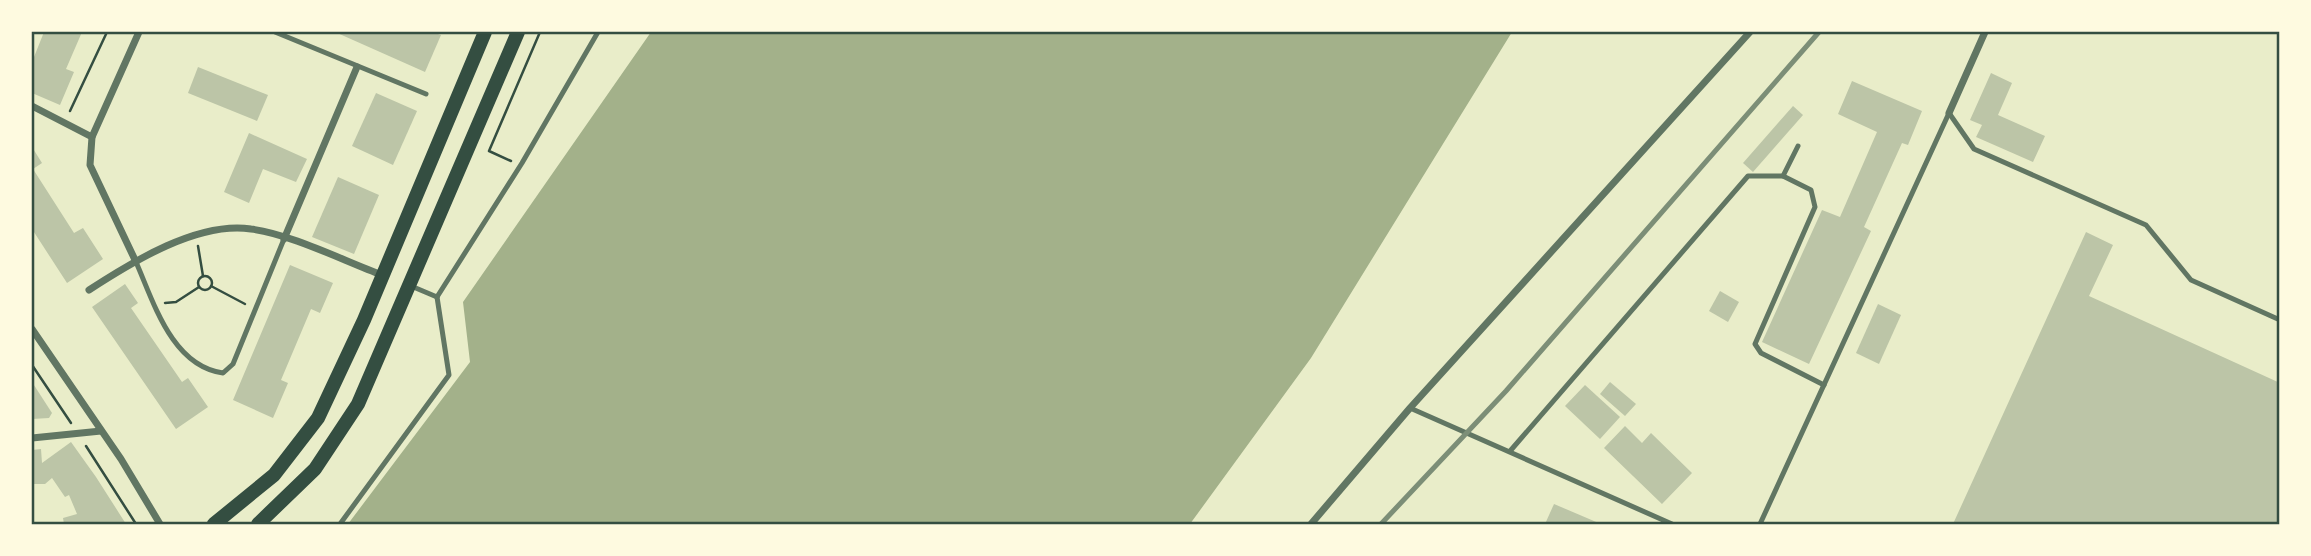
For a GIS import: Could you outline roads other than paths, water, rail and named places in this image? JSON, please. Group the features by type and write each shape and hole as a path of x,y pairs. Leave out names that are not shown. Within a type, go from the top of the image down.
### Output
{"main road":[{"path":"214,524 274,475 318,418 383,275 485,32"},
{"path":"258,524 315,469 358,404 518,32"}],"street":[{"path":"136,262 90,165 92,137 139,32"},
{"path":"1311,524 1410,408 1750,32"},
{"path":"1950,113 1985,32"},
{"path":"284,239 357,67"},
{"path":"32,106 92,137"},
{"path":"89,290 136,262 213,230 251,229 383,275"},
{"path":"32,329 121,459 160,524"},
{"path":"32,438 100,431"}],"lane":[{"path":"275,32 426,94"},
{"path":"340,524 449,375 437,297 520,166 598,32"},
{"path":"1950,113 1974,149 2146,225 2191,280 2280,320"},
{"path":"1760,524 1950,113"},
{"path":"1783,176 1798,146"},
{"path":"1511,450 1748,176 1783,176 1811,190 1815,207 1755,344 1761,353 1824,385"},
{"path":"136,262 172,337 185,354 205,370 223,373 233,364 284,239"},
{"path":"409,285 437,297"},
{"path":"1410,408 1511,450 1672,524"}],"railway":[{"path":"1381,524 1506,391 1819,32"}]}
